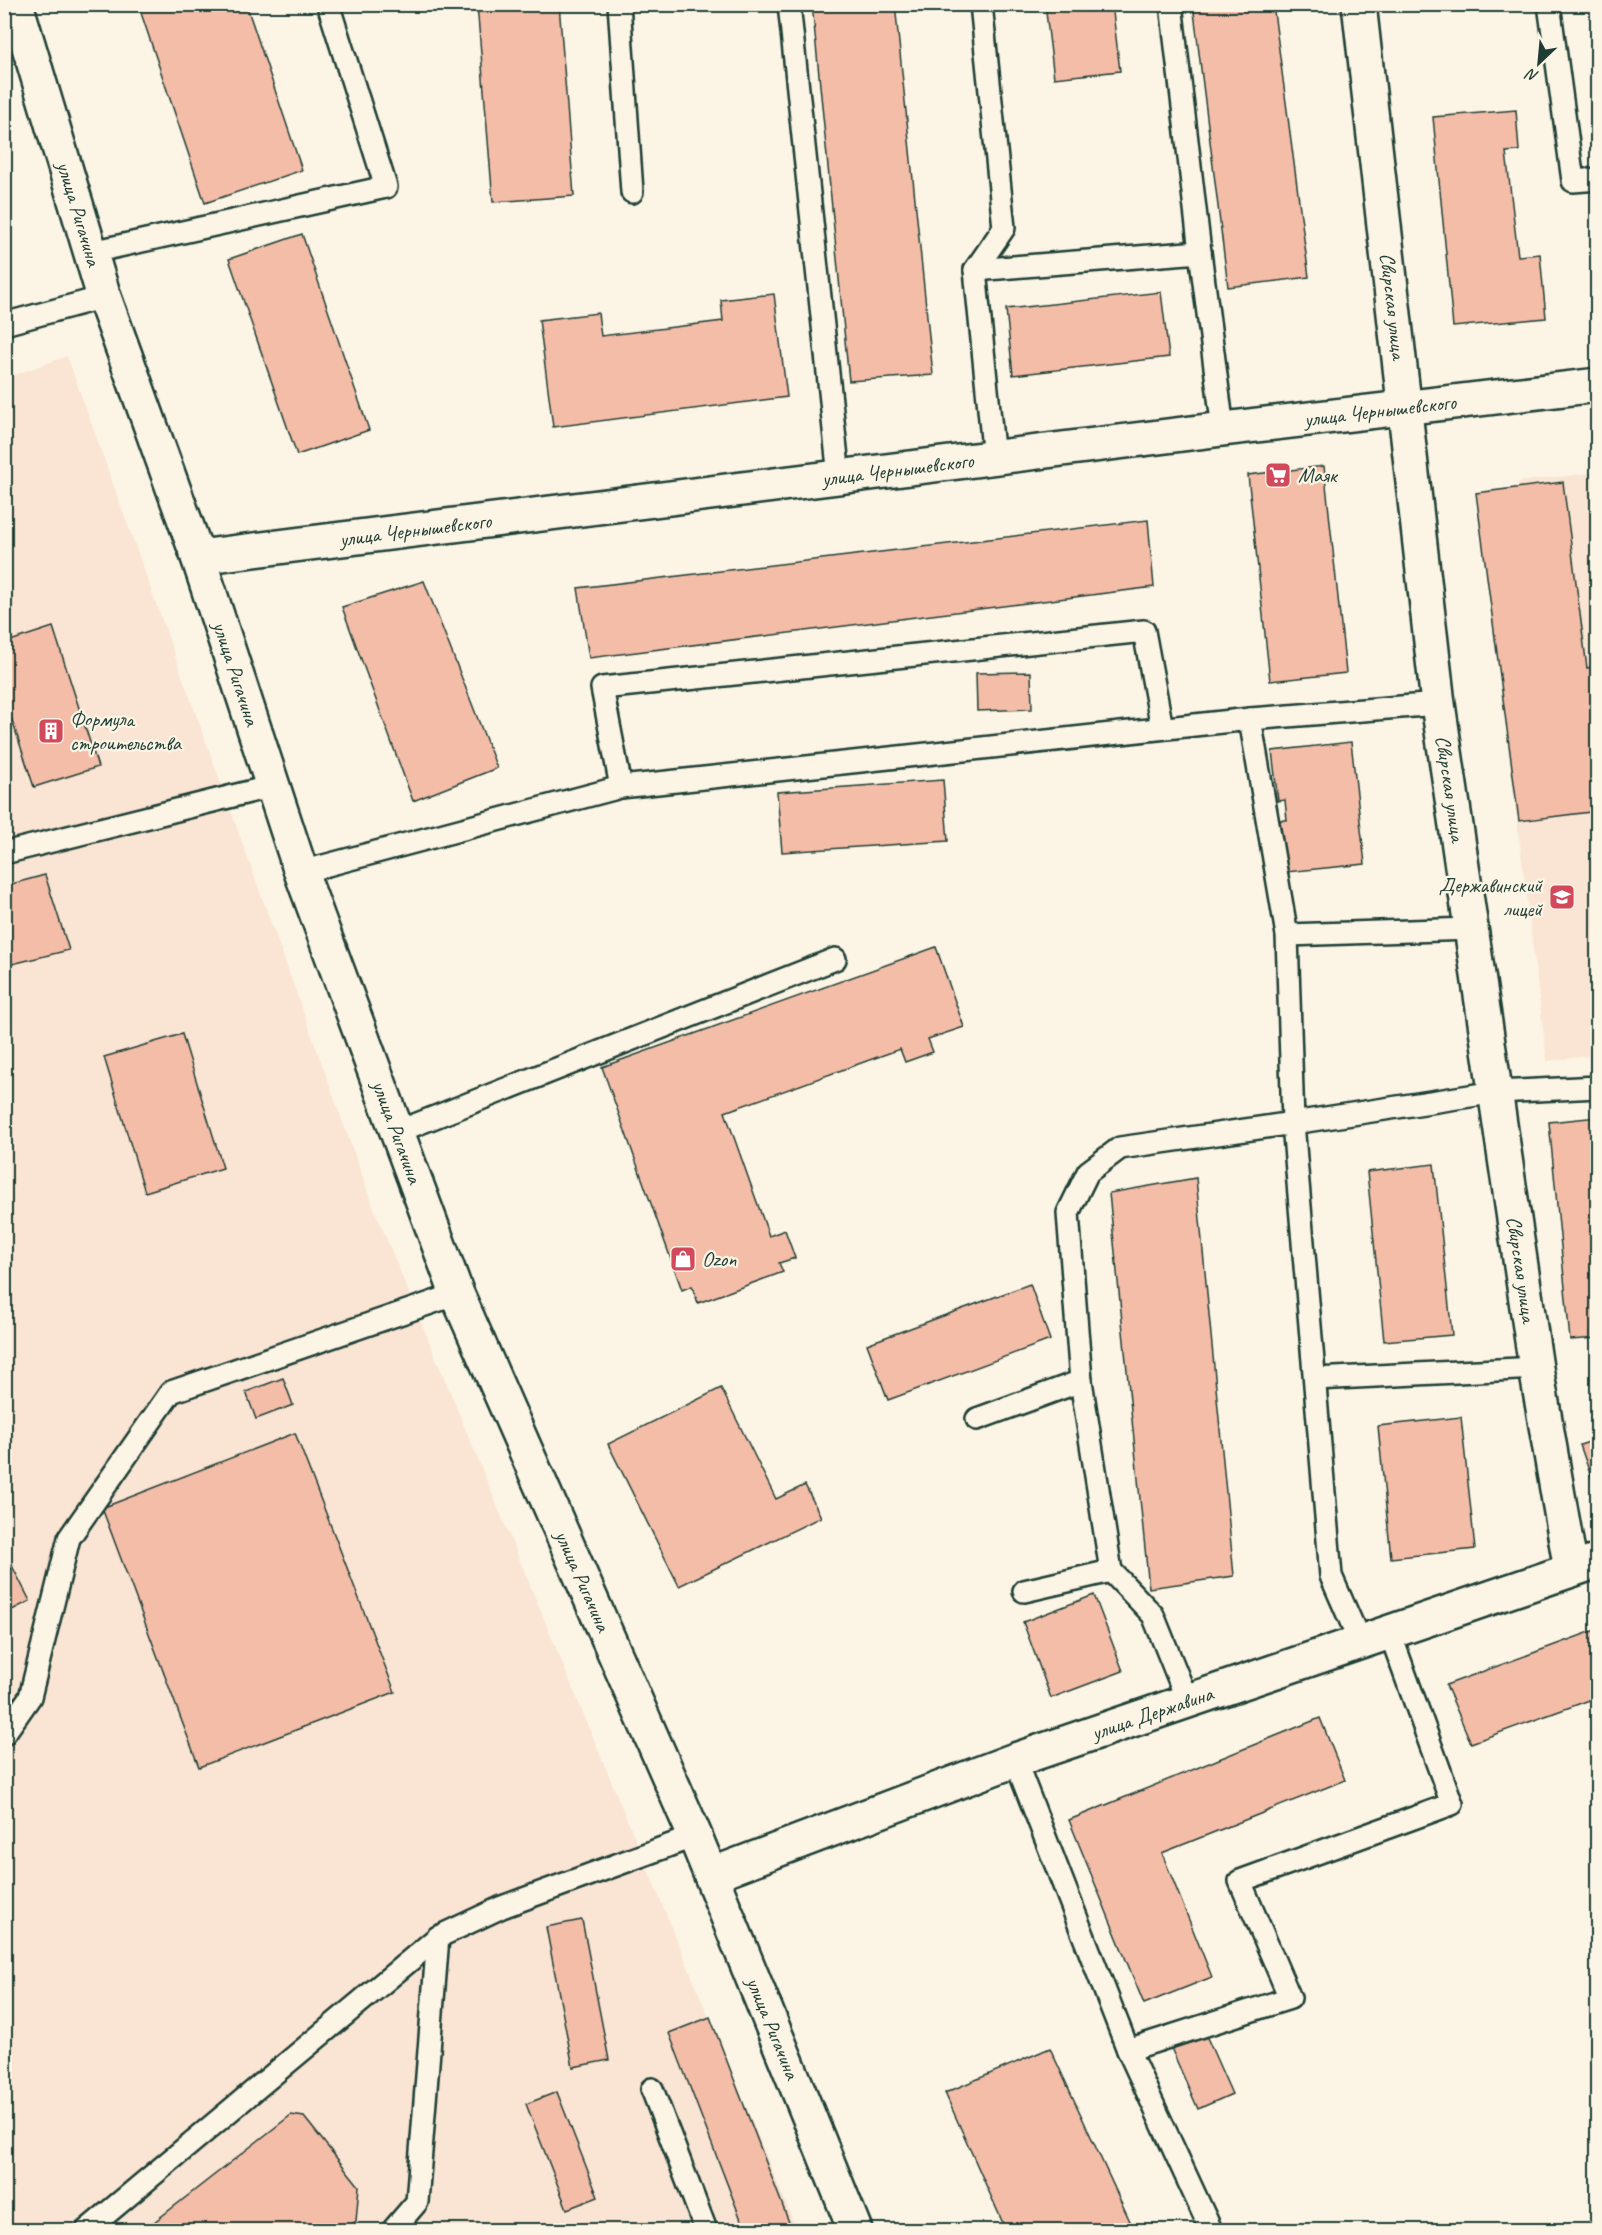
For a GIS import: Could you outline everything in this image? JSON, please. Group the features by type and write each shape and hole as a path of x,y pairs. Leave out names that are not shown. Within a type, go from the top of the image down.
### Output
{"street":[{"name":"улица Ригачина","path":"16,4 104,297 198,557 301,872 457,1294 695,1836 855,2230"},
{"name":"Свирская улица","path":"1359,4 1438,704 1536,1368 1584,1566"},
{"name":"улица Чернышевского","path":"198,557 1223,429 1598,385"},
{"name":"улица Державина","path":"711,1875 1015,1760 1584,1566"}],"lane":[{"path":"92,252 386,187 328,4"},
{"path":"619,4 632,192"},
{"path":"789,4 839,477"},
{"path":"981,4 1004,228 975,270 994,459"},
{"path":"1171,4 1223,429"},
{"path":"1549,4 1573,181 1598,179"},
{"path":"975,270 1200,252"},
{"path":"4,324 104,297"},
{"path":"621,787 602,688 1144,631 1162,728"},
{"path":"301,872 621,787 1250,719 1438,704"},
{"path":"1128,2050 1290,1998 1240,1881 1452,1804 1375,1638 1331,1576 1293,1123 1287,935 1250,719"},
{"path":"4,853 273,786"},
{"path":"1287,935 1471,929"},
{"path":"397,1131 835,959"},
{"path":"1188,1702 1153,1615 1110,1571 1081,1381 1068,1213 1088,1172 1120,1148 1496,1092 1598,1087"},
{"path":"4,1734 30,1697 69,1538 171,1392 457,1294"},
{"path":"1315,1379 1536,1368"},
{"path":"977,1419 1081,1381"},
{"path":"1024,1591 1110,1571"},
{"path":"1015,1760 1128,2050 1211,2230"},
{"path":"87,2230 438,1937 502,1907 695,1836"},
{"path":"393,2230 417,2202 438,1937"},
{"path":"652,2089 706,2230"}],"shaded area":[{"path":"67,356 373,1206 797,2230 5,2230 4,379"},
{"name":"Державинский лицей","path":"1597,472 1597,1055 1547,1061 1507,740 1530,737 1518,482"}],"building":[{"path":"138,4 246,4 302,170 205,203"},
{"path":"477,4 559,4 574,196 493,202"},
{"path":"812,4 895,4 933,375 849,381"},
{"path":"1045,4 1112,4 1120,71 1054,78"},
{"path":"1193,4 1273,4 1309,277 1228,287"},
{"path":"1403,4 1439,4 1403,7"},
{"path":"1516,110 1519,151 1506,152 1518,256 1540,254 1546,318 1453,327 1433,117"},
{"path":"302,234 369,430 297,455 229,259"},
{"path":"1161,292 1169,357 1013,375 1006,309"},
{"path":"774,294 787,397 553,427 539,320 598,313 601,336 723,321 721,300"},
{"path":"1324,466 1346,673 1270,681 1248,475"},
{"path":"1563,482 1587,668 1598,666 1598,710 1595,710 1598,726 1598,811 1519,821 1476,493"},
{"path":"1148,520 1154,587 589,658 578,588"},
{"path":"424,581 497,768 413,801 342,607"},
{"name":"Формула строительства","path":"53,627 98,767 34,787 4,696 4,643"},
{"path":"1031,672 1032,709 977,711 976,673"},
{"path":"1351,742 1365,864 1286,872 1280,820 1287,820 1285,800 1278,801 1272,751"},
{"path":"943,780 948,841 782,852 777,792"},
{"path":"45,875 69,950 4,966 4,886"},
{"path":"936,947 964,1027 928,1039 933,1052 905,1062 900,1049 725,1112 769,1236 785,1230 795,1258 779,1263 783,1272 698,1303 692,1286 682,1290 602,1067"},
{"path":"182,1034 223,1168 145,1192 104,1057"},
{"path":"1598,1117 1598,1338 1570,1340 1549,1122"},
{"path":"1434,1164 1452,1335 1384,1341 1367,1172"},
{"path":"1196,1178 1234,1576 1149,1588 1109,1193"},
{"path":"1030,1284 1050,1340 888,1400 867,1344"},
{"path":"283,1378 293,1405 256,1419 246,1392"},
{"path":"721,1388 776,1499 805,1485 821,1517 679,1586 608,1444"},
{"path":"1461,1417 1475,1549 1391,1558 1378,1426"},
{"path":"295,1433 395,1692 199,1767 102,1508"},
{"path":"1598,1439 1598,1496 1580,1445"},
{"path":"4,1550 30,1601 4,1614"},
{"path":"1094,1595 1123,1671 1051,1698 1023,1622"},
{"path":"1598,1629 1598,1697 1471,1743 1446,1685"},
{"path":"1320,1718 1345,1780 1162,1853 1212,1977 1144,2004 1069,1820"},
{"path":"582,1920 609,2060 573,2067 546,1927"},
{"path":"710,2017 792,2230 745,2230 669,2033"},
{"path":"1205,2033 1232,2094 1198,2109 1171,2048"},
{"path":"1050,2048 1134,2230 1006,2230 945,2093"},
{"path":"557,2092 598,2197 567,2209 526,2104"},
{"path":"291,2115 304,2117 359,2186 356,2221 343,2230 144,2230"}],"place":[{"name":"Маяк","path":"1278,475"},
{"name":"Формула строительства","path":"51,731"},
{"name":"Державинский лицей","path":"1562,897"},
{"name":"Ozon","path":"683,1259"}]}
